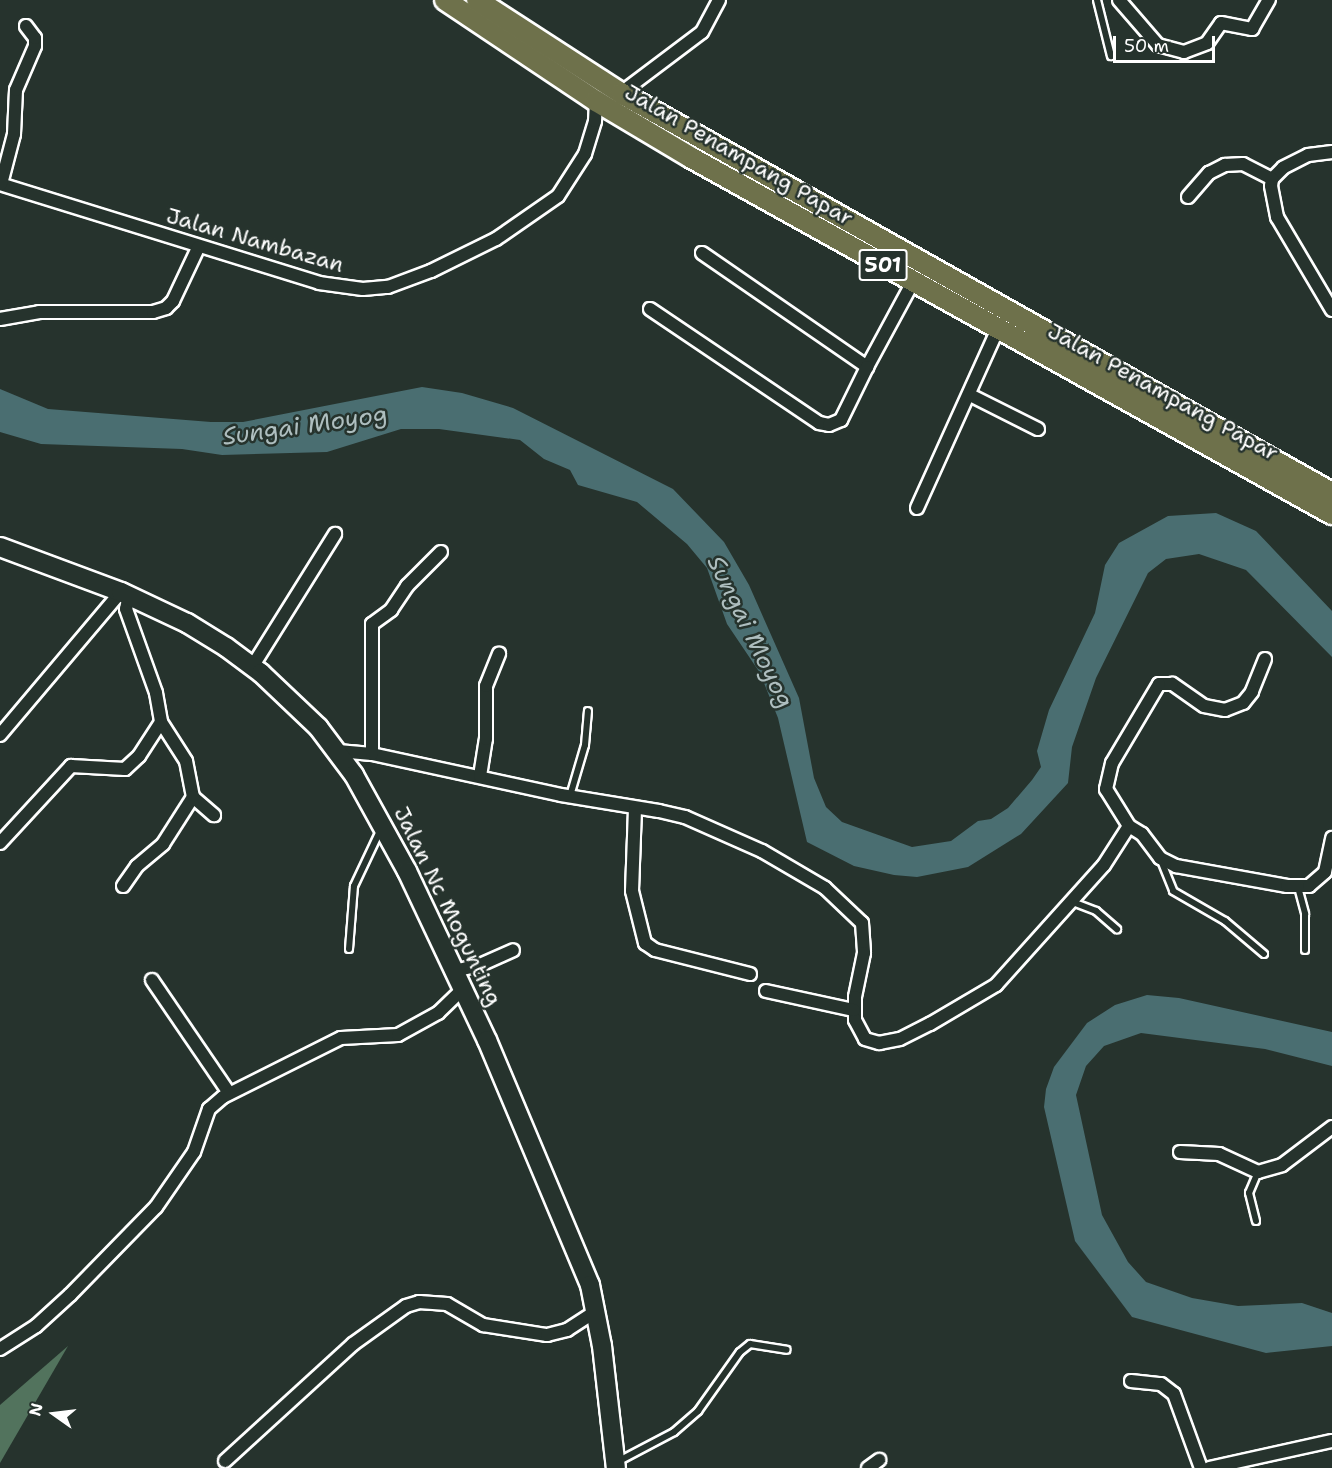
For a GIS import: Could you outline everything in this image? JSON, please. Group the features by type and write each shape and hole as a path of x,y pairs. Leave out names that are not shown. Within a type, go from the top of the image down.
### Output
{"main road":[{"name":"Jalan Penampang Papar","path":"445,0 596,101 913,282 1332,514"},
{"name":"Jalan Penampang Papar","path":"477,0 621,93 1332,493"}],"street":[{"path":"621,93 702,32 719,0"},
{"path":"1119,0 1158,45 1184,52 1207,43 1221,23 1252,29 1269,0"},
{"path":"0,184 14,134 16,90 35,46 35,38 26,26"},
{"name":"Jalan Nambazan","path":"0,184 198,248 338,286 375,288 406,281 496,239 558,196 585,154 595,121 596,101"},
{"path":"1272,179 1283,168 1308,155 1332,152"},
{"path":"1188,197 1209,173 1225,165 1243,164 1272,179"},
{"path":"1272,179 1277,217 1332,310"},
{"path":"0,319 39,312 153,312 166,308 198,248"},
{"path":"702,253 867,368"},
{"path":"651,309 819,423 829,425 841,420 913,282"},
{"path":"917,508 998,329"},
{"path":"970,395 1038,429"},
{"path":"252,667 335,534"},
{"name":"Jalan Nc Mogunting","path":"0,547 125,594 186,622 252,667 293,702 338,751 383,825 454,971 461,991 542,1163 590,1285 596,1312 616,1465"},
{"path":"372,754 372,624 391,610 407,586 441,552"},
{"path":"125,594 126,609 156,693 161,722 186,761 192,797 213,815"},
{"path":"0,735 125,594"},
{"path":"480,776 486,739 486,686 499,653"},
{"path":"1265,659 1252,692 1243,703 1225,710 1204,706 1172,684 1159,684 1112,763 1106,789 1129,826 1142,834 1160,858 1176,866 1298,887 1322,879 1332,838"},
{"path":"0,843 71,766 125,769 139,756 161,722"},
{"path":"338,751 372,754 570,796 685,817 762,851 839,900 862,923 864,954 854,1010 860,1031 871,1042 900,1039 996,985 1069,901 1104,865 1129,826"},
{"path":"123,886 137,866 163,844 192,797"},
{"path":"635,809 633,891 645,943 666,954 750,974"},
{"path":"454,971 480,965 513,950"},
{"path":"152,980 229,1093"},
{"path":"0,1348 36,1326 70,1295 156,1207 194,1152 209,1109 229,1093 341,1038 398,1035 438,1013 461,991"},
{"path":"766,991 854,1010"},
{"path":"1180,1152 1220,1154 1258,1172 1282,1165 1332,1127"},
{"path":"225,1461 352,1344 406,1306 419,1302 447,1304 483,1325 547,1335 567,1330 596,1312"},
{"path":"1131,1381 1161,1384 1174,1394 1201,1468"},
{"path":"1209,1468 1332,1440"},
{"path":"867,1468 879,1460"}],"lane":[{"path":"1097,0 1111,56"},
{"path":"570,796 585,745 588,711"},
{"path":"349,949 354,886 363,859 383,825"},
{"path":"1160,858 1173,891 1225,921 1264,954"},
{"path":"1298,887 1305,914 1305,950"},
{"path":"1069,901 1096,911 1117,929"},
{"path":"1256,1221 1249,1193 1258,1172"},
{"path":"616,1465 674,1432 698,1411 740,1352 750,1344 787,1350"}],"green space":[{"path":"68,1346 0,1463 0,1405"}],"water":[{"name":"Sungai Moyog","path":"422,387 462,393 513,408 673,489 724,542 749,585 799,698 814,778 826,807 842,822 912,847 951,841 978,821 991,819 1008,808 1032,780 1041,767 1037,751 1049,710 1095,613 1105,565 1119,543 1168,516 1216,513 1256,531 1332,611 1332,657 1246,570 1199,554 1166,559 1148,573 1096,678 1072,747 1068,783 1021,834 968,867 917,877 894,875 854,866 807,842 778,718 760,673 727,624 707,568 687,544 637,502 578,485 570,470 544,459 520,440 439,429 401,429 327,452 222,455 182,449 41,444 0,432 0,389 48,409 211,422 243,422"},
{"path":"1147,995 1179,998 1332,1032 1332,1066 1265,1049 1141,1033 1104,1046 1086,1066 1076,1095 1102,1215 1128,1262 1146,1282 1192,1298 1238,1306 1302,1303 1332,1313 1332,1346 1266,1353 1132,1317 1075,1241 1044,1107 1046,1089 1054,1067 1087,1023 1115,1005"}]}
